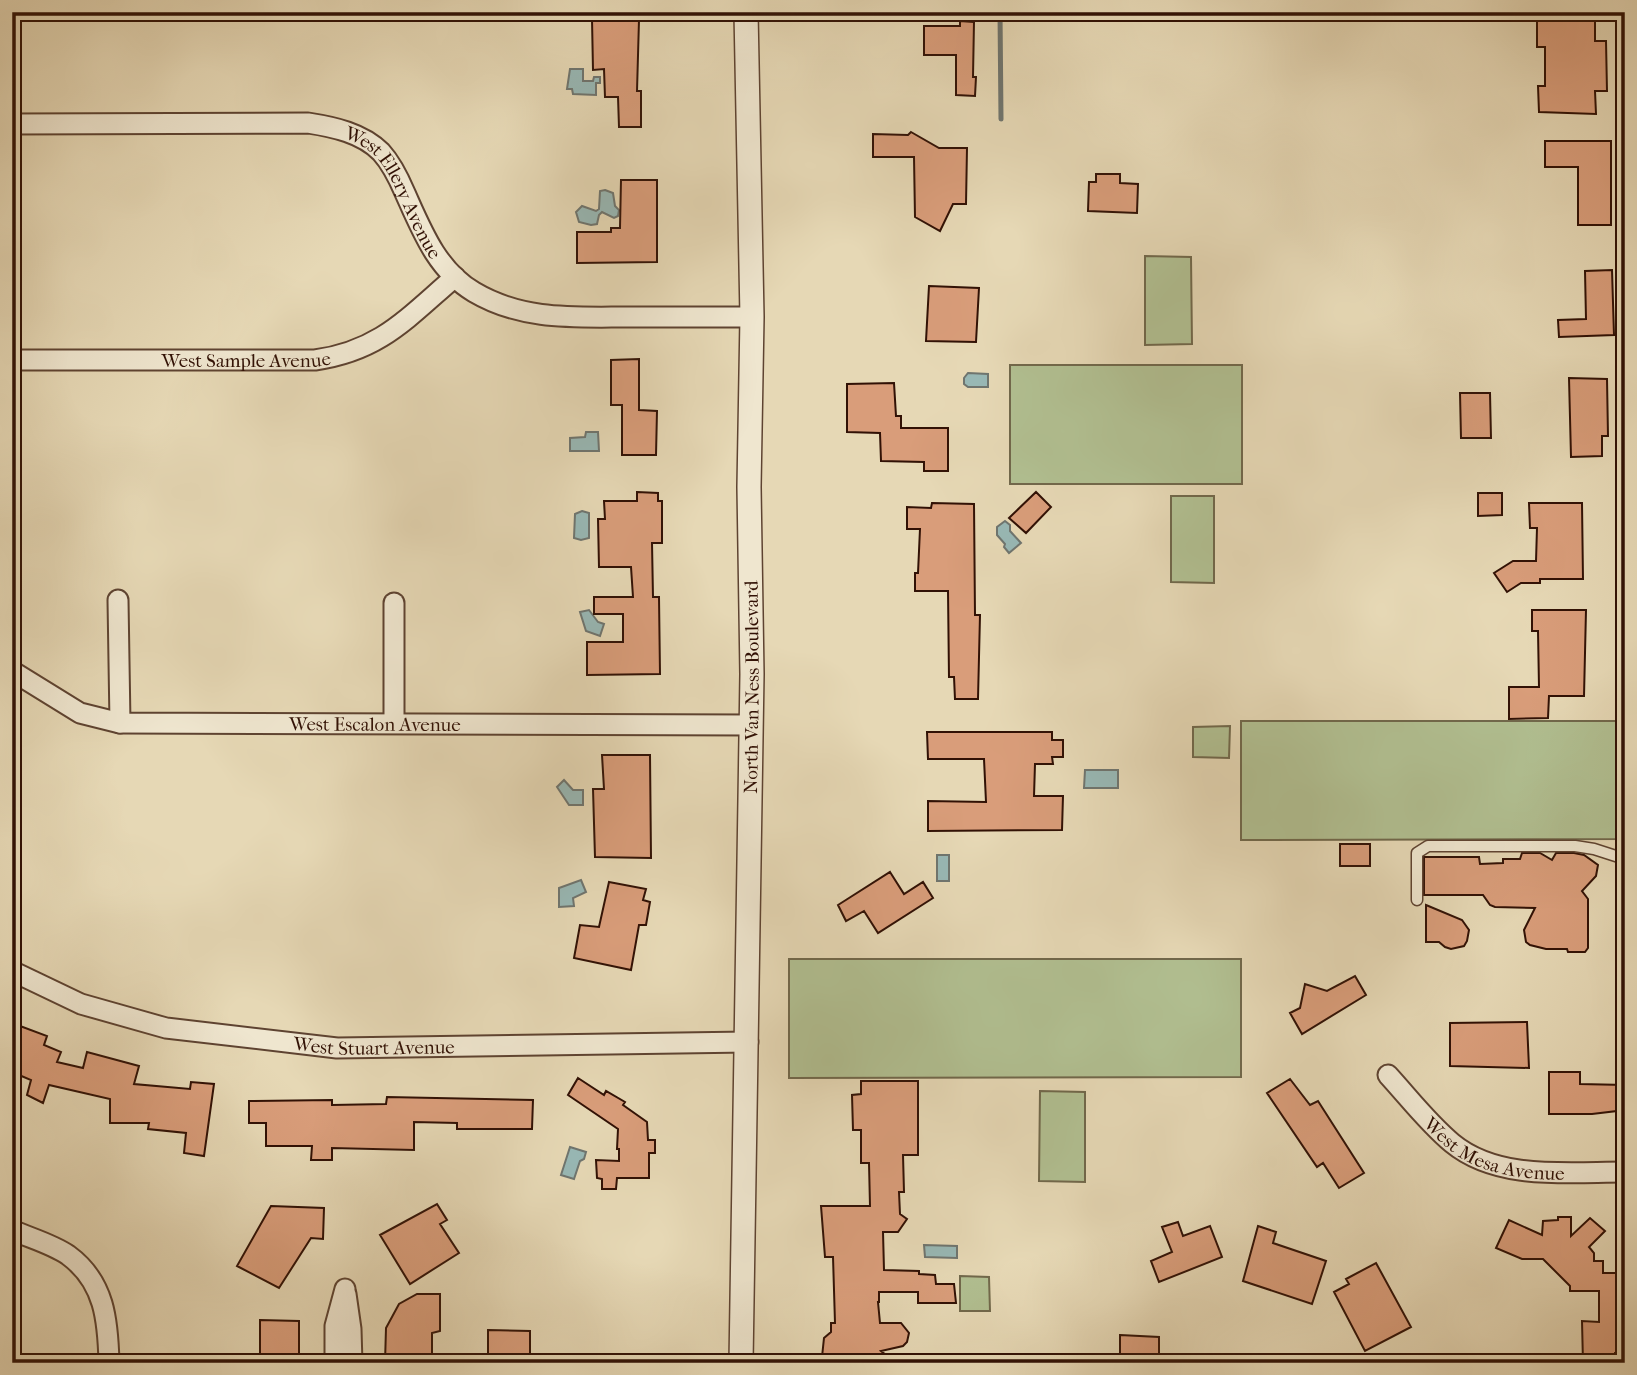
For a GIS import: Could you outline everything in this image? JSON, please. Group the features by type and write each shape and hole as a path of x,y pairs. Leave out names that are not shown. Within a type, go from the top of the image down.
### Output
{"street":[{"name":"North Van Ness Boulevard","path":"741,1363 752,725 752,557 749,487 752,317 746,12"},
{"name":"West Ellery Avenue","path":"12,124 308,123 348,132 381,152 392,166 437,259 472,291 495,303 535,315 554,317 752,317"},
{"name":"West Sample Avenue","path":"12,360 315,360 337,357 370,345 387,335 455,277"},
{"path":"118,600 120,723"},
{"path":"394,603 394,723"},
{"name":"West Escalon Avenue","path":"12,671 80,713 120,723 752,725"},
{"name":"West Stuart Avenue","path":"12,971 80,1004 166,1028 337,1048 748,1042"},
{"name":"West Mesa Avenue","path":"1388,1075 1426,1119 1453,1144 1487,1163 1518,1170 1625,1171"},
{"path":"12,1230 66,1254 85,1271 101,1295 108,1324 109,1363"},
{"path":"335,1363 335,1326 345,1289 351,1329 352,1363"}],"lane":[{"path":"1417,900 1417,853 1428,846 1575,846 1625,859"}],"green space":[{"path":"1145,256 1191,257 1192,344 1145,345"},
{"path":"1010,365 1242,365 1242,484 1010,484"},
{"path":"1171,496 1214,496 1214,583 1171,582"},
{"path":"1241,721 1625,721 1625,839 1241,840"},
{"path":"1230,726 1229,758 1193,757 1193,727"},
{"path":"789,959 1241,959 1241,1077 789,1078"},
{"path":"1040,1091 1085,1092 1085,1182 1039,1181"},
{"path":"960,1276 989,1277 990,1311 960,1311"}],"water":[{"path":"570,69 583,69 583,81 593,81 594,77 600,77 600,83 596,83 596,95 573,94 572,89 567,89"},
{"path":"600,191 613,193 615,206 619,210 618,216 614,218 602,212 597,224 579,222 576,212 582,206 596,211 599,209"},
{"path":"968,373 988,374 988,387 968,387 964,384 964,378"},
{"path":"586,432 598,432 599,451 570,451 570,438 585,437"},
{"path":"582,511 589,513 589,538 581,540 574,538 575,514"},
{"path":"1005,521 1021,543 1009,553 997,535 997,527"},
{"path":"589,610 598,622 604,624 600,636 586,631 580,612"},
{"path":"1085,770 1118,770 1118,788 1084,788"},
{"path":"564,780 573,790 583,790 583,805 569,805 557,787"},
{"path":"937,855 949,855 949,881 937,881"},
{"path":"581,880 586,892 573,898 574,906 559,907 559,888"},
{"path":"570,1147 586,1152 574,1179 561,1175"},
{"path":"924,1245 957,1246 957,1258 925,1257"}],"building":[{"path":"1595,16 1595,41 1606,41 1607,91 1595,91 1596,114 1539,112 1538,86 1545,86 1545,47 1537,47 1537,18"},
{"path":"592,19 639,20 637,91 641,91 641,127 619,127 618,97 605,97 604,69 593,70"},
{"path":"960,21 974,22 975,96 956,95 956,55 924,55 924,26 960,26"},
{"path":"911,132 939,148 967,148 966,204 953,204 940,231 915,217 914,157 873,157 873,134 908,135"},
{"path":"1545,141 1611,141 1611,225 1578,225 1578,167 1545,167"},
{"path":"1096,174 1120,174 1120,183 1138,184 1137,213 1088,211 1089,182 1096,182"},
{"path":"621,180 657,180 657,262 577,263 577,232 611,232 611,228 620,228"},
{"path":"1612,270 1614,335 1559,337 1558,320 1586,319 1585,271"},
{"path":"929,286 979,288 976,342 926,341"},
{"path":"639,359 639,410 657,411 656,455 622,455 622,405 611,405 611,360"},
{"path":"1569,378 1607,379 1608,436 1602,436 1602,456 1571,457"},
{"path":"894,383 896,416 901,416 901,428 948,428 948,471 924,471 924,462 881,461 880,433 847,432 847,384"},
{"path":"1460,393 1490,393 1491,438 1461,438"},
{"path":"637,492 658,493 658,501 662,501 662,543 652,543 653,597 659,597 660,674 587,675 587,642 623,642 623,614 594,614 594,597 633,597 631,567 599,567 598,519 605,519 604,501 637,501"},
{"path":"1036,492 1051,507 1026,533 1009,518"},
{"path":"1478,493 1502,493 1502,515 1478,516"},
{"path":"932,503 974,504 975,615 980,615 978,699 955,699 954,677 949,677 948,591 915,591 920,529 907,529 907,507 931,508"},
{"path":"1529,503 1582,503 1583,579 1540,579 1540,583 1521,583 1507,592 1494,573 1513,561 1536,561 1537,528 1530,528"},
{"path":"1532,610 1586,610 1584,696 1549,696 1548,718 1509,719 1509,687 1539,687 1538,631 1532,631"},
{"path":"927,732 1052,732 1052,740 1063,740 1063,757 1052,757 1053,764 1035,764 1034,796 1063,796 1062,830 928,831 928,801 986,802 984,759 928,759"},
{"path":"602,755 650,755 651,858 595,857 593,789 604,789"},
{"path":"1340,844 1370,844 1370,866 1340,866"},
{"path":"1522,853 1540,853 1552,860 1556,853 1574,853 1584,855 1598,865 1596,876 1582,891 1588,899 1588,948 1585,952 1546,949 1526,942 1524,930 1535,908 1495,907 1490,905 1483,895 1424,895 1424,857 1479,857 1480,864 1503,863 1503,859 1520,859"},
{"path":"890,872 904,894 923,882 933,898 878,933 864,911 846,921 838,905"},
{"path":"609,882 646,889 643,900 650,902 646,925 639,925 631,970 574,958 580,925 599,927"},
{"path":"1426,905 1462,920 1469,930 1464,946 1451,949 1439,942 1426,942"},
{"path":"1355,976 1366,995 1302,1034 1290,1013 1300,1008 1305,984 1327,991"},
{"path":"1527,1022 1529,1068 1450,1066 1450,1023"},
{"path":"12,1023 47,1036 44,1045 61,1052 57,1062 83,1068 87,1052 139,1066 134,1084 190,1089 191,1082 214,1084 204,1156 184,1153 186,1133 148,1129 149,1123 110,1123 110,1099 49,1085 43,1103 27,1095 31,1080 12,1072"},
{"path":"1549,1072 1580,1072 1580,1084 1625,1085 1625,1110 1592,1114 1549,1114"},
{"path":"578,1078 604,1095 606,1091 625,1102 623,1105 647,1122 648,1140 655,1140 655,1153 649,1153 649,1178 617,1178 616,1189 602,1189 602,1179 597,1178 596,1160 619,1161 618,1129 568,1095"},
{"path":"1290,1079 1310,1105 1318,1101 1364,1173 1339,1188 1323,1163 1317,1167 1267,1093"},
{"path":"861,1081 918,1081 918,1155 903,1155 904,1192 899,1192 900,1214 907,1219 898,1232 883,1232 884,1270 919,1271 919,1274 935,1275 936,1284 954,1284 956,1303 918,1303 918,1292 879,1292 880,1323 901,1323 909,1333 903,1346 881,1351 896,1363 825,1363 822,1357 824,1338 831,1332 831,1323 835,1323 833,1257 825,1257 821,1206 870,1206 869,1163 861,1163 861,1130 853,1130 852,1095 861,1094"},
{"path":"387,1097 533,1100 532,1129 457,1129 457,1123 414,1122 414,1150 332,1148 332,1160 311,1160 312,1146 266,1146 266,1123 249,1123 249,1101 332,1100 332,1105 386,1104"},
{"path":"437,1204 447,1220 440,1224 459,1253 410,1284 380,1235"},
{"path":"271,1206 324,1208 323,1239 311,1238 279,1288 237,1266"},
{"path":"1558,1217 1571,1217 1571,1236 1590,1218 1605,1231 1589,1247 1594,1253 1594,1261 1603,1261 1603,1273 1625,1273 1625,1298 1617,1298 1618,1353 1615,1353 1615,1363 1583,1363 1582,1321 1599,1322 1599,1291 1570,1291 1570,1286 1543,1259 1522,1259 1496,1248 1509,1220 1542,1235 1543,1221 1558,1220"},
{"path":"1178,1222 1183,1236 1210,1226 1222,1257 1159,1282 1151,1261 1172,1252 1162,1227"},
{"path":"1258,1226 1276,1232 1273,1243 1326,1261 1312,1304 1243,1281"},
{"path":"1376,1263 1411,1327 1365,1351 1334,1292 1349,1284 1346,1279"},
{"path":"417,1294 440,1294 440,1331 432,1333 432,1363 385,1363 386,1328 399,1304"},
{"path":"260,1320 299,1321 299,1363 260,1363"},
{"path":"488,1330 530,1331 530,1363 488,1363"},
{"path":"1120,1335 1159,1337 1159,1363 1120,1363"}],"waterway":[{"path":"1000,12 1001,119"}]}
